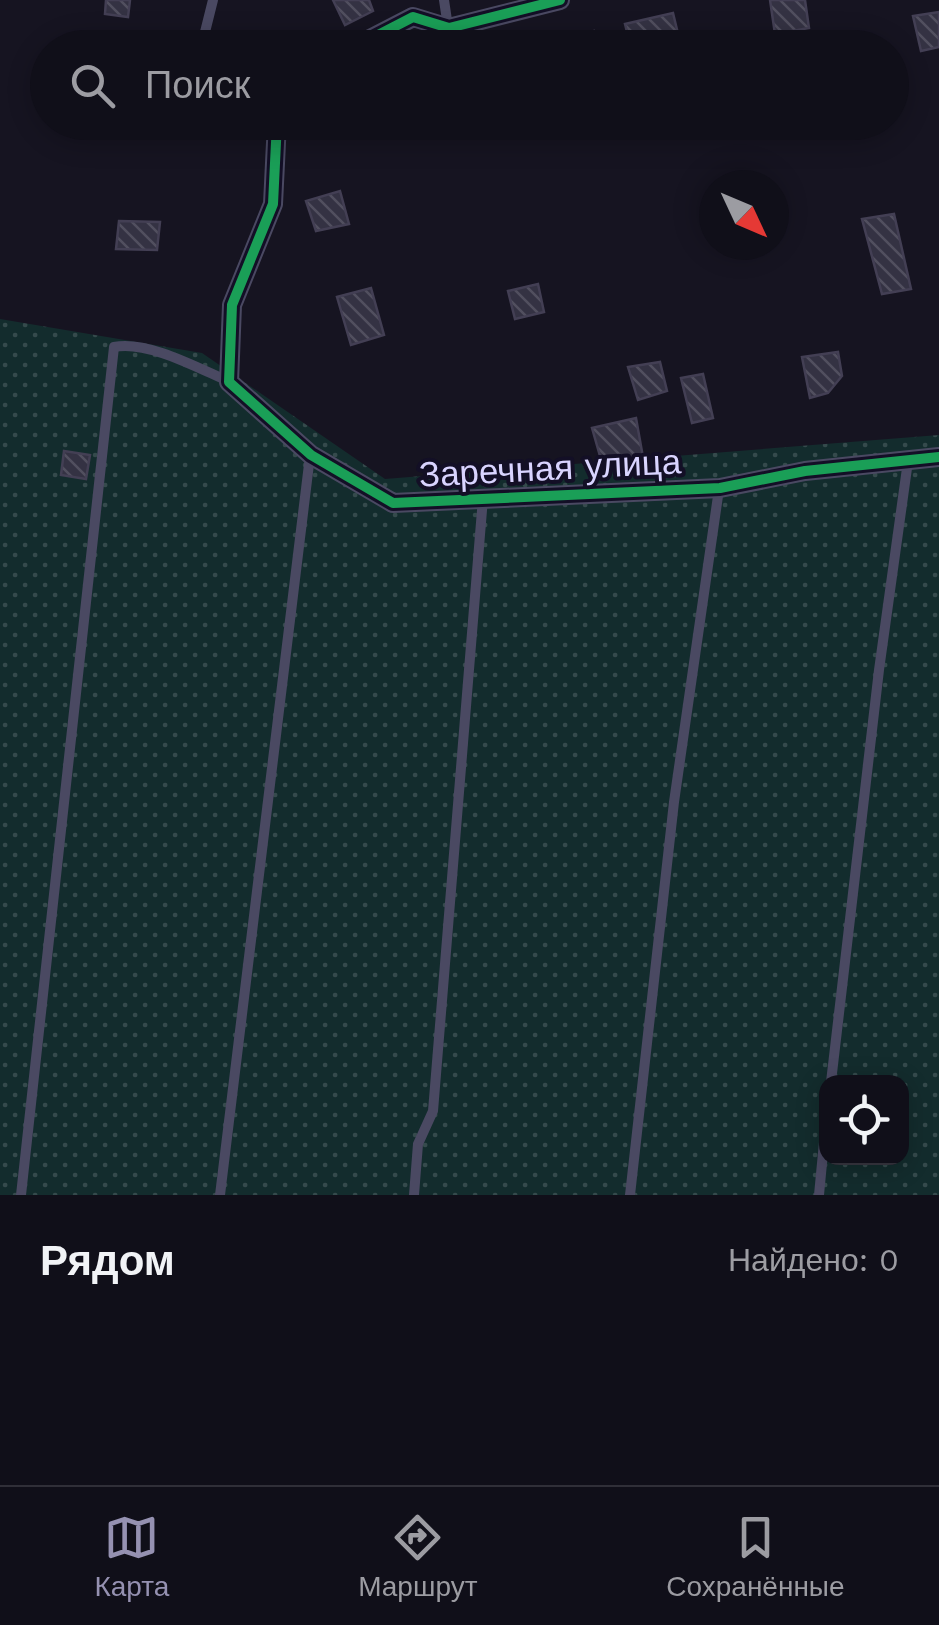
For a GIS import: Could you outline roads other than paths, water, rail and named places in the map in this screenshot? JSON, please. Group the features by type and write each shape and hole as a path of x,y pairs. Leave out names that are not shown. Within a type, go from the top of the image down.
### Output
{"street":[{"path":"388,30 412,17 449,28 560,0"},
{"path":"229,382 232,305 273,204 276,140"},
{"name":"Заречная улица","path":"229,382 310,454 392,503 720,488 806,471 939,456"}],"lane":[{"path":"205,30 212,0"},
{"path":"444,0 449,28"},
{"path":"22,1195 114,347 124,345 175,357 229,382"},
{"path":"220,1195 310,454"},
{"path":"832,1075 908,460"},
{"path":"630,1195 674,802 720,488"},
{"path":"414,1195 418,1144 434,1111 484,498"},
{"path":"819,1195 822,1165"}]}
